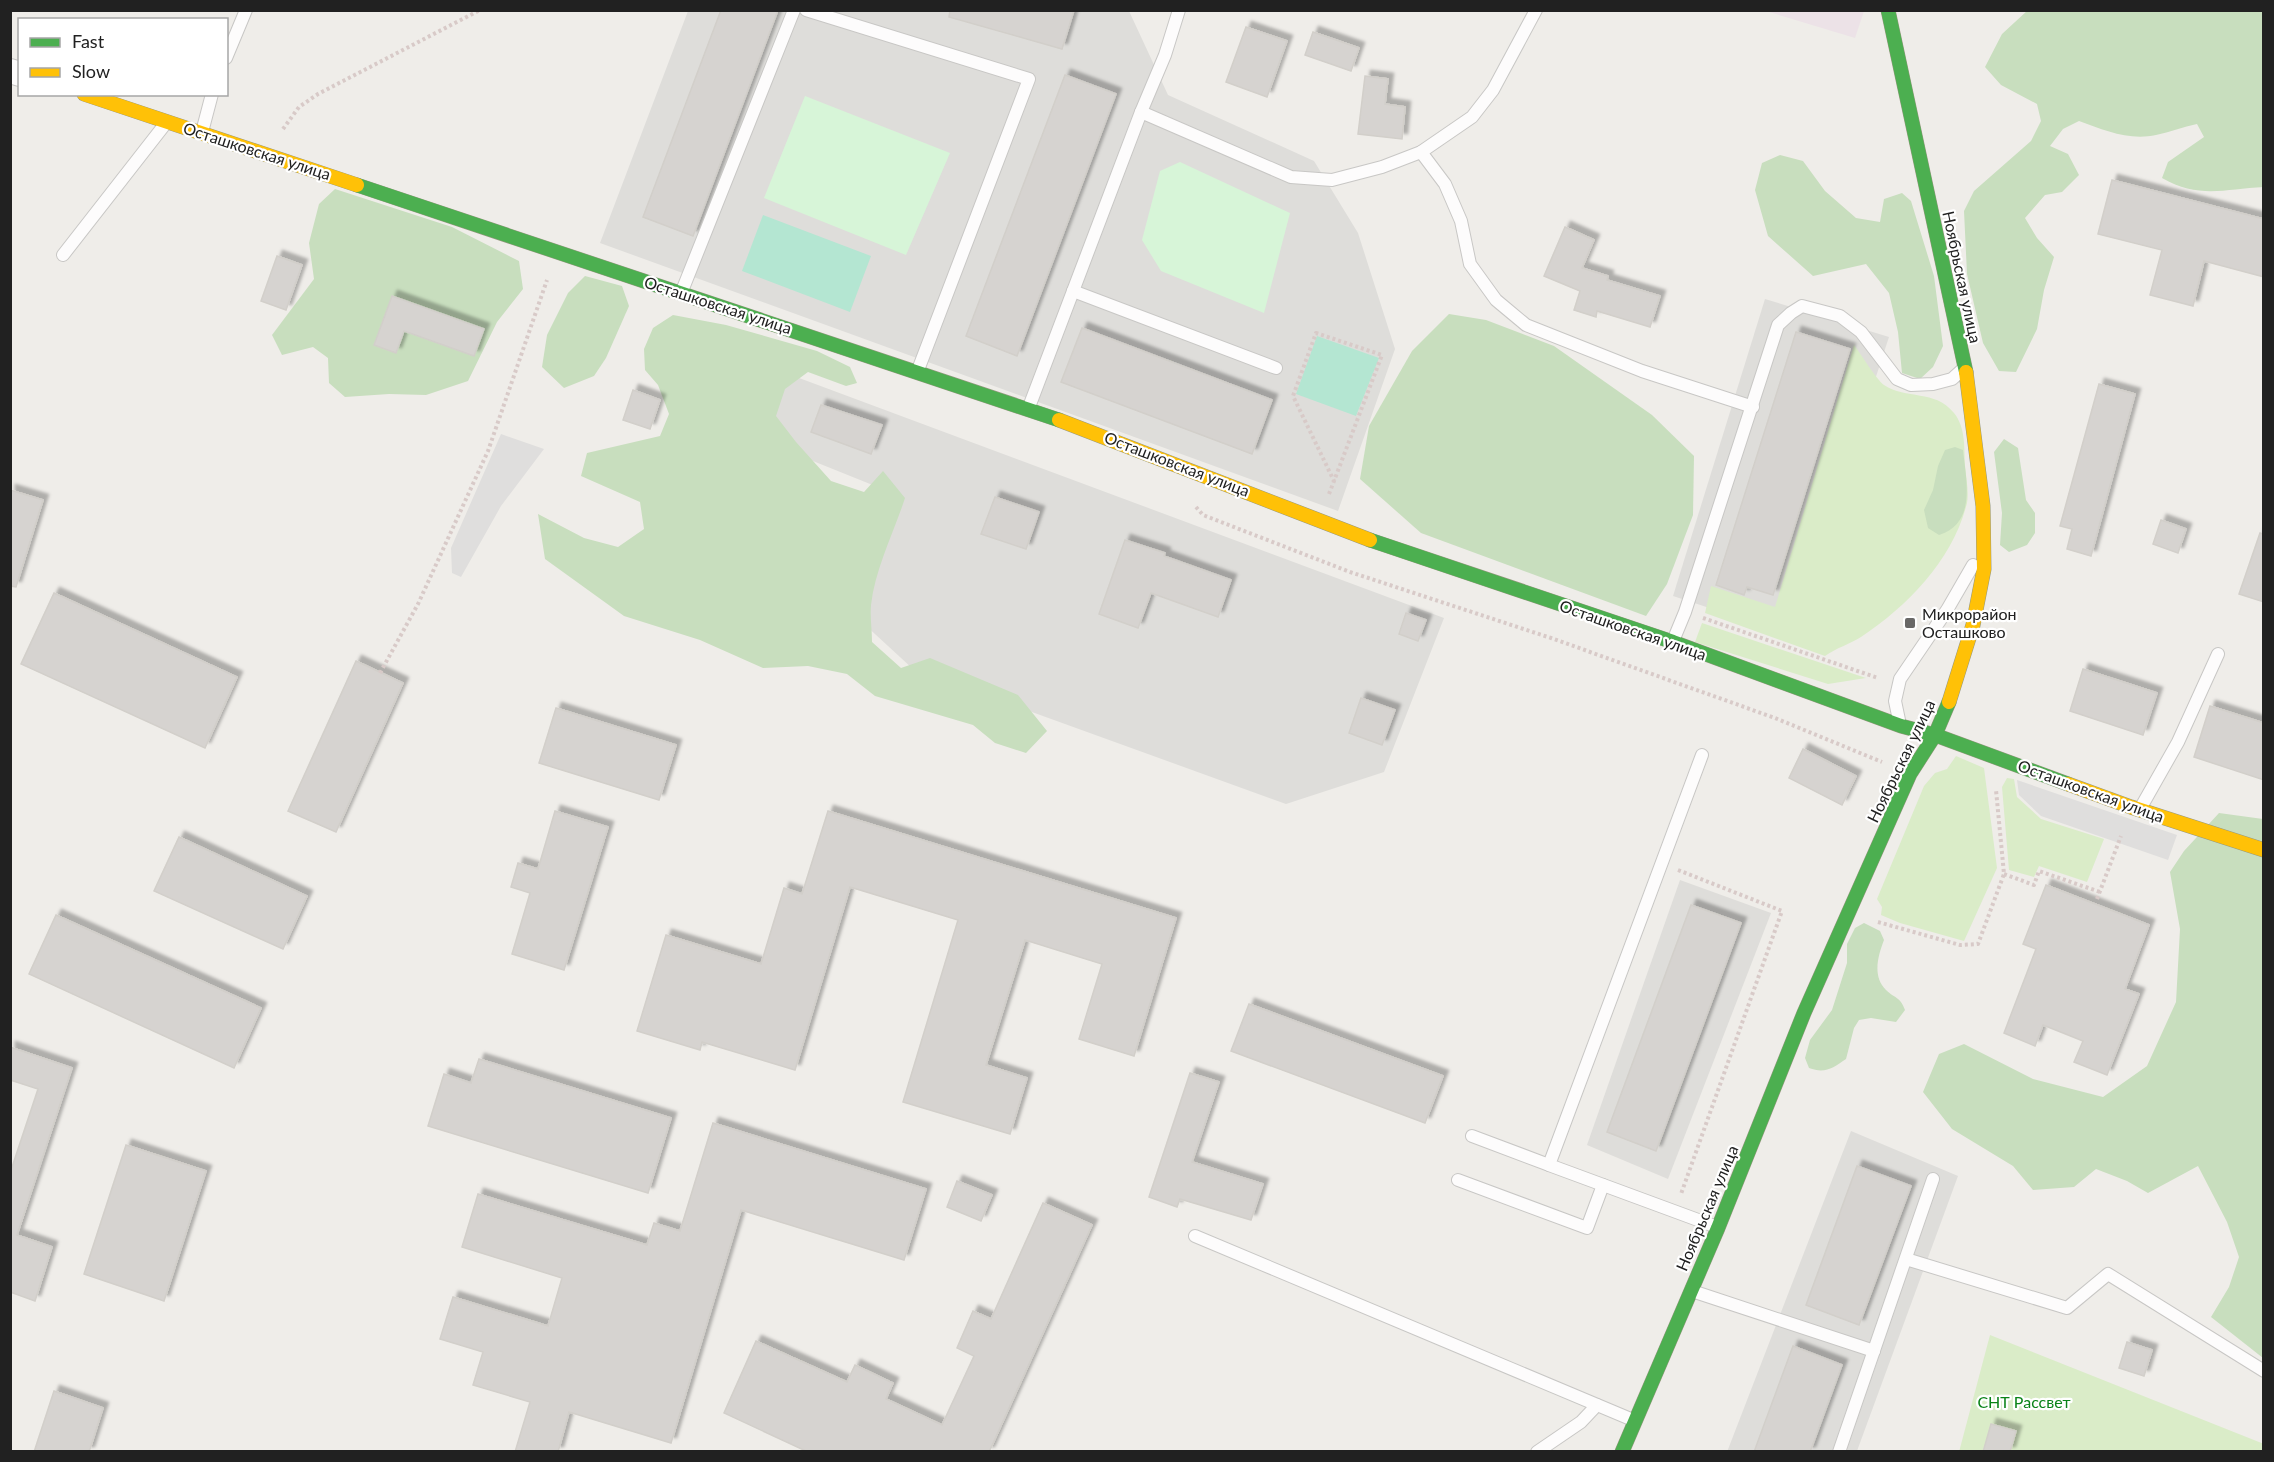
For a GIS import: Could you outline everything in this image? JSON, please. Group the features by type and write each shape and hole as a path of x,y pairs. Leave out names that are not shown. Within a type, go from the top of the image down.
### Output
{"street":[{"name":"Ноябрьская улица","path":"1622,1452 1718,1228 1804,1013 1910,774 1935,735 1962,665 1973,626 1984,569 1983,506 1969,387 1888,10"},
{"name":"Осташковская улица","path":"90,96 1029,408 1401,552 1673,642 1901,726 1935,735 2135,808 2264,850"}],"lane":[{"path":"228,53 246,10"},
{"path":"681,292 794,10"},
{"path":"806,10 1029,79 917,371"},
{"path":"1029,408 1141,112 1165,55 1179,10"},
{"path":"1141,112 1291,177 1332,180 1382,167 1421,152 1472,117 1493,90 1536,10"},
{"path":"201,133 211,96"},
{"path":"63,255 167,121"},
{"path":"1421,152 1445,184 1461,221 1470,264 1496,300 1526,325 1642,371 1753,407"},
{"path":"1073,291 1276,368"},
{"path":"1673,642 1686,612 1778,325 1802,306 1840,316 1861,332 1896,379 1911,385 1933,384 1952,379 1964,368"},
{"path":"1901,726 1895,701 1900,680 1958,591 1984,542"},
{"path":"2135,808 2178,742 2218,654"},
{"path":"1549,1165 1702,755"},
{"path":"1472,1136 1718,1228"},
{"path":"1839,1452 1933,1179"},
{"path":"1458,1180 1587,1228 1602,1185"},
{"path":"1195,1236 1634,1420"},
{"path":"1906,1259 2067,1308 2108,1274 2264,1371"},
{"path":"1691,1290 1874,1351"},
{"path":"1537,1452 1581,1422 1597,1405"}],"path":[{"path":"268,155 299,107 318,94 480,10"},
{"path":"380,672 418,604 488,451 557,251"},
{"path":"1319,520 1383,355 1316,333 1293,396 1334,481"},
{"path":"1686,612 1878,678"},
{"path":"1850,909 1884,924 1960,945 1978,944 2004,874 1993,756"},
{"path":"2097,899 2135,808"},
{"path":"1661,864 1782,910 1675,1211"},
{"path":"2004,874 2034,885 2039,871 2100,892"}],"shaded area":[{"path":"688,11 1129,11 1168,95 1314,161 1358,233 1395,349 1338,511 600,243"},
{"path":"1766,11 1864,11 1855,38"},
{"path":"1765,299 1889,337 1791,635 1673,596"},
{"path":"783,372 1444,618 1384,772 1286,804 913,669 850,611 890,492 798,455 764,425"},
{"path":"501,434 544,449 501,506 461,577 452,573 451,548"},
{"path":"2017,780 2177,835 2168,860 2041,816 2019,795"},
{"path":"1680,880 1771,913 1668,1179 1587,1145"},
{"path":"1851,1131 1958,1176 1857,1451 1727,1452"}],"green space":[{"path":"2028,10 2263,11 2264,187 2200,191 2188,189 2162,178 2168,162 2204,137 2197,124 2161,134 2136,137 2117,134 2079,121 2063,129 2050,146 2068,154 2079,175 2062,192 2045,195 2025,218 2037,238 2054,257 2044,290 2037,329 2016,372 1999,371 1983,343 1967,274 1964,211 1974,191 2031,141 2041,121 2037,104 2001,85 1985,67 2002,34"},
{"path":"805,96 950,153 906,255 764,198"},
{"path":"1780,155 1803,161 1825,191 1856,218 1880,222 1884,199 1902,193 1911,201 1934,276 1943,346 1933,367 1920,379 1902,373 1898,332 1889,293 1866,264 1813,276 1768,236 1755,190 1762,163"},
{"path":"1180,162 1290,213 1264,313 1161,271 1142,240 1160,171"},
{"path":"335,189 452,227 519,261 523,289 497,322 468,381 426,395 389,394 345,397 329,383 328,358 313,347 282,355 272,335 314,279 309,243 319,204"},
{"path":"763,215 871,256 850,312 742,271"},
{"path":"585,276 622,286 629,306 606,358 594,376 564,388 542,367 547,335 568,293"},
{"path":"1449,314 1486,320 1554,346 1652,415 1694,456 1693,515 1667,584 1646,616 1421,533 1360,479 1369,426 1412,351"},
{"path":"673,315 726,325 817,351 850,367 857,383 846,386 808,372 785,389 776,416 831,481 864,492 883,471 905,498 873,591 872,642 901,668 930,658 1018,695 1047,731 1026,753 995,743 973,725 875,696 847,674 808,666 763,668 700,640 624,616 545,559 538,514 584,538 618,547 644,529 640,502 581,476 587,453 660,436 669,414 658,385 645,370 644,349 653,328"},
{"path":"1317,336 1379,358 1356,416 1296,394"},
{"path":"1854,345 1884,385 1893,390 1938,401 1954,413 1961,425 1964,438 1968,499 1951,543 1927,579 1879,624 1861,637 1825,656 1705,613 1711,586 1775,607"},
{"path":"2004,439 2018,448 2026,500 2035,513 2035,533 2027,545 2009,552 2000,545 2002,513 1994,452"},
{"path":"1955,447 1963,450 1967,487 1964,511 1959,521 1951,529 1939,535 1928,528 1924,510 1933,490 1938,466 1945,450"},
{"path":"1702,623 1866,678 1828,684 1695,642"},
{"path":"1956,756 1984,768 1997,868 1964,941 1900,923 1881,915 1882,907 1877,899 1924,786 1935,773 1947,769"},
{"path":"2007,778 2014,779 2017,797 2041,819 2104,839 2087,882 2039,866 2034,877 2009,870 2002,787"},
{"path":"2219,813 2263,819 2263,1358 2211,1317 2229,1287 2239,1257 2227,1222 2198,1166 2148,1193 2127,1181 2096,1169 2074,1187 2033,1190 2013,1166 1952,1129 1923,1092 1939,1054 1964,1044 2033,1079 2103,1097 2147,1066 2176,1002 2180,929 2170,872 2184,851"},
{"path":"1864,923 1880,931 1884,940 1878,959 1879,979 1886,990 1901,1002 1905,1010 1896,1022 1871,1018 1859,1020 1854,1028 1846,1059 1829,1069 1809,1068 1805,1058 1810,1040 1832,1010 1847,963 1847,944 1855,928"},
{"name":"СНТ Рассвет","path":"1990,1335 2264,1444 2263,1452 1959,1452"}],"building":[{"path":"721,10 778,10 693,236 643,217"},
{"path":"950,10 1074,10 1062,49 949,17"},
{"path":"1246,27 1287,41 1267,97 1226,82"},
{"path":"1313,32 1359,48 1351,71 1305,55"},
{"path":"1065,75 1116,94 1017,356 966,336"},
{"path":"1365,76 1388,79 1385,104 1405,107 1402,139 1358,134"},
{"path":"2112,180 2264,219 2264,277 2204,261 2193,306 2150,295 2162,250 2098,234"},
{"path":"1565,227 1594,240 1582,268 1608,276 1607,280 1660,296 1650,327 1597,311 1596,317 1574,310 1580,291 1544,276"},
{"path":"277,256 302,265 286,310 261,301"},
{"path":"392,296 484,329 474,356 404,331 396,353 374,345"},
{"path":"1082,328 1272,400 1252,454 1061,382"},
{"path":"1796,332 1850,349 1773,595 1747,587 1744,595 1716,585"},
{"path":"2099,384 2135,394 2091,556 2067,549 2072,529 2060,526"},
{"path":"633,390 660,400 650,429 623,420"},
{"path":"821,405 882,425 871,454 811,432"},
{"path":"10,490 43,500 16,587 10,586"},
{"path":"995,497 1039,512 1026,549 981,534"},
{"path":"2161,520 2186,529 2178,553 2153,544"},
{"path":"2260,533 2264,534 2264,602 2239,594"},
{"path":"1125,540 1165,553 1164,556 1231,580 1218,617 1151,593 1138,628 1099,614"},
{"path":"54,593 237,677 205,748 21,664"},
{"path":"1406,613 1426,620 1418,641 1399,634"},
{"path":"356,661 403,683 336,832 288,811"},
{"path":"2083,669 2157,693 2143,735 2070,711"},
{"path":"1361,698 1395,710 1382,745 1349,733"},
{"path":"2210,706 2264,723 2264,780 2194,757"},
{"path":"556,708 676,745 659,800 539,763"},
{"path":"1803,749 1856,776 1842,805 1789,778"},
{"path":"555,811 608,827 564,970 512,954 530,893 511,887 518,863 538,869"},
{"path":"828,811 1176,918 1134,1056 1079,1039 1102,964 1025,940 986,1065 1027,1078 1010,1134 903,1102 958,920 850,887 795,1070 702,1042 700,1050 637,1031 666,935 761,964 784,888 802,894"},
{"path":"179,837 307,896 283,949 154,891"},
{"path":"2046,885 2149,925 2125,989 2139,994 2107,1075 2074,1062 2083,1041 2043,1025 2035,1046 2004,1033 2036,949 2023,944"},
{"path":"1691,905 1741,923 1656,1151 1607,1132"},
{"path":"56,915 261,1008 234,1068 29,974"},
{"path":"1249,1004 1443,1076 1425,1123 1231,1051"},
{"path":"10,1047 72,1068 17,1235 52,1247 35,1301 10,1292 10,1173 38,1089 10,1080"},
{"path":"479,1059 671,1118 648,1193 428,1126 444,1074 471,1083"},
{"path":"1190,1073 1219,1082 1192,1162 1263,1184 1251,1220 1180,1199 1177,1207 1149,1197"},
{"path":"713,1123 926,1189 904,1260 741,1210 671,1443 569,1412 558,1452 515,1452 530,1402 473,1385 483,1352 440,1339 453,1297 548,1326 562,1278 462,1247 478,1194 647,1245 654,1223 680,1231"},
{"path":"126,1145 206,1171 164,1301 84,1274"},
{"path":"1857,1166 1911,1186 1859,1325 1806,1305"},
{"path":"957,1181 992,1195 981,1221 947,1207"},
{"path":"1043,1203 1092,1225 989,1452 808,1452 724,1413 756,1341 847,1382 855,1365 893,1383 886,1399 942,1425 974,1356 957,1348 973,1311 991,1319"},
{"path":"2127,1342 2152,1350 2144,1376 2119,1368"},
{"path":"1793,1346 1842,1365 1810,1452 1754,1452"},
{"path":"54,1391 103,1408 89,1452 34,1452"},
{"path":"1991,1424 2016,1431 2010,1452 1983,1452"}],"traffic: fast":[{"path":"1888,10 1966,372"},
{"path":"357,185 1059,420"},
{"path":"1370,540 1673,642 1901,726 1935,735 2068,784"},
{"path":"1622,1452 1718,1228 1804,1013 1910,774 1935,735 1949,702"}],"traffic: slow":[{"path":"90,96 357,185"},
{"path":"1949,702 1973,625 1984,569 1983,506 1966,372"},
{"path":"1059,420 1370,540"},
{"path":"2068,784 2264,850"}],"place":[{"name":"Микрорайон Осташково","path":"1910,623"}]}
